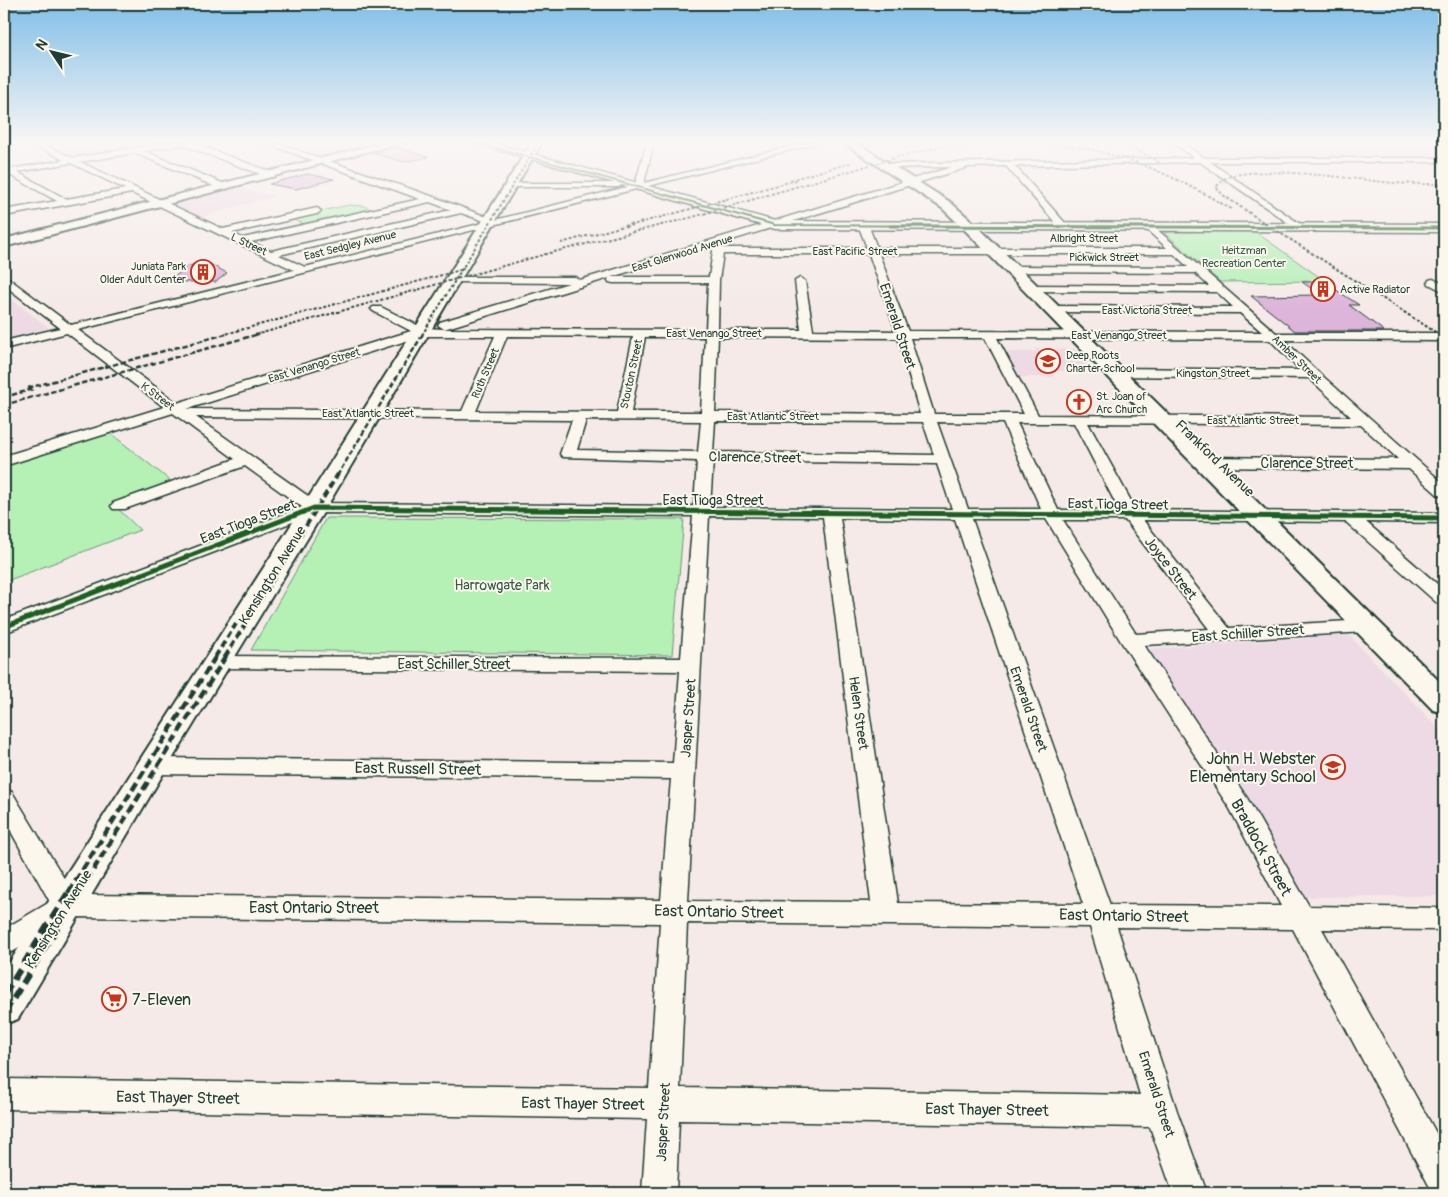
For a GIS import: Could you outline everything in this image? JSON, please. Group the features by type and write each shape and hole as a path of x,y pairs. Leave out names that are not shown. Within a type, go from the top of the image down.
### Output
{"main road":[{"path":"4,243 181,198"},
{"path":"678,198 775,225 1444,228"},
{"name":"Frankford Avenue","path":"934,198 946,205 969,226 992,252 1259,516 1444,703"},
{"name":"Kensington Avenue","path":"4,1006 314,508 370,413 489,222"}],"street":[{"path":"57,198 65,202"},
{"path":"4,213 88,198"},
{"name":"L Street","path":"149,198 303,270"},
{"path":"427,198 489,222"},
{"name":"Kensington Avenue","path":"489,222 503,198"},
{"name":"East Sedgley Avenue","path":"4,344 489,222 592,198"},
{"name":"East Glenwood Avenue","path":"421,332 594,280 716,247 775,225 862,198"},
{"path":"1039,198 1064,226"},
{"path":"1256,198 1300,228"},
{"path":"242,241 431,199"},
{"path":"367,205 380,210"},
{"path":"222,232 331,208"},
{"path":"270,254 462,210"},
{"path":"283,219 304,227"},
{"path":"343,219 372,230"},
{"name":"Emerald Street","path":"864,226 903,334 915,378 1100,915 1161,1111 1190,1193"},
{"name":"Amber Street","path":"1150,228 1273,336 1312,374 1444,492"},
{"name":"East Pacific Street","path":"716,247 874,252 992,252"},
{"name":"Jasper Street","path":"659,1193 674,910 706,456 716,247"},
{"name":"Albright Street","path":"992,252 1176,251"},
{"name":"Pickwick Street","path":"1010,270 1197,270"},
{"path":"454,279 714,280"},
{"name":"K Street","path":"4,280 178,411 314,508"},
{"path":"800,281 808,334"},
{"path":"1439,282 1444,289"},
{"path":"1030,288 1220,289"},
{"path":"377,309 421,332"},
{"name":"East Victoria Street","path":"1050,309 1244,310"},
{"name":"East Venango Street","path":"4,460 178,411 421,332 1444,337"},
{"name":"Ruth Street","path":"468,414 503,332"},
{"name":"Stouton Street","path":"623,415 640,333"},
{"path":"989,334 1033,419"},
{"name":"Kingston Street","path":"1114,372 1312,374"},
{"name":"East Atlantic Street","path":"178,411 1364,421"},
{"name":"Clarence Street","path":"581,415 568,454 943,460"},
{"name":"Braddock Street","path":"1008,418 1052,515 1130,640 1239,804 1444,1179"},
{"name":"Joyce Street","path":"1080,419 1130,515 1224,635"},
{"path":"119,506 247,460"},
{"name":"Clarence Street","path":"1203,462 1411,464"},
{"name":"East Tioga Street","path":"4,627 314,508 1444,518"},
{"name":"Helen Street","path":"831,512 886,913"},
{"path":"1350,517 1444,599"},
{"name":"East Schiller Street","path":"1130,640 1366,626"},
{"name":"East Schiller Street","path":"218,662 691,665"},
{"name":"East Russell Street","path":"152,766 684,771"},
{"path":"4,798 66,906 4,943"},
{"name":"East Ontario Street","path":"66,906 674,910 1444,919"},
{"name":"East Thayer Street","path":"4,1094 1161,1111"}],"shaded area":[{"path":"192,198 268,198 200,217 171,203"},
{"path":"4,293 7,296 49,328 4,339"},
{"name":"Deep Roots Charter School","path":"1035,349 1074,349 1094,371 1051,371 1054,377 1018,377 1006,352 1036,352"},
{"name":"John H. Webster Elementary School","path":"1349,635 1444,734 1444,896 1299,897 1146,649"}],"green space":[{"path":"349,205 364,206 372,210 307,225 293,220 298,216"},
{"name":"Heitzman Recreation Center","path":"1254,231 1325,281 1220,282 1164,232"},
{"path":"109,432 172,482 112,503 140,530 4,582 4,464"},
{"name":"Harrowgate Park","path":"326,518 684,519 672,655 251,650"}],"building":[{"name":"Juniata Park Older Adult Center","path":"206,262 227,273 216,282 173,282 177,278 173,278 188,266"},
{"path":"1302,282 1324,282 1359,305 1349,305 1384,331 1295,331 1251,296 1321,295"}],"railway":[{"path":"462,270 505,198"},
{"path":"625,227 731,198"},
{"path":"456,279 693,217 758,198"},
{"path":"1211,198 1233,210"},
{"path":"1227,198 1440,335"},
{"path":"561,243 631,224"},
{"path":"222,335 462,270"},
{"path":"456,279 462,270"},
{"path":"255,335 456,279"},
{"path":"422,335 456,279"},
{"path":"28,388 226,334"},
{"path":"4,405 259,334"},
{"path":"337,476 423,334"},
{"path":"1438,334 1444,338"},
{"path":"4,397 34,389"},
{"path":"225,657 338,474"},
{"path":"215,657 236,624"},
{"path":"68,893 216,656"},
{"path":"79,893 226,656"},
{"path":"4,995 69,891"},
{"path":"4,1014 80,891"}],"cycle path":[{"path":"677,198 775,225 1444,228"},
{"path":"4,627 314,508 1444,518"}],"place":[{"name":"Juniata Park Older Adult Center","path":"203,272"},
{"name":"Active Radiator","path":"1323,289"},
{"name":"Deep Roots Charter School","path":"1048,361"},
{"name":"St. Joan of Arc Church","path":"1079,402"},
{"name":"John H. Webster Elementary School","path":"1333,767"},
{"name":"7-Eleven","path":"114,999"}]}
